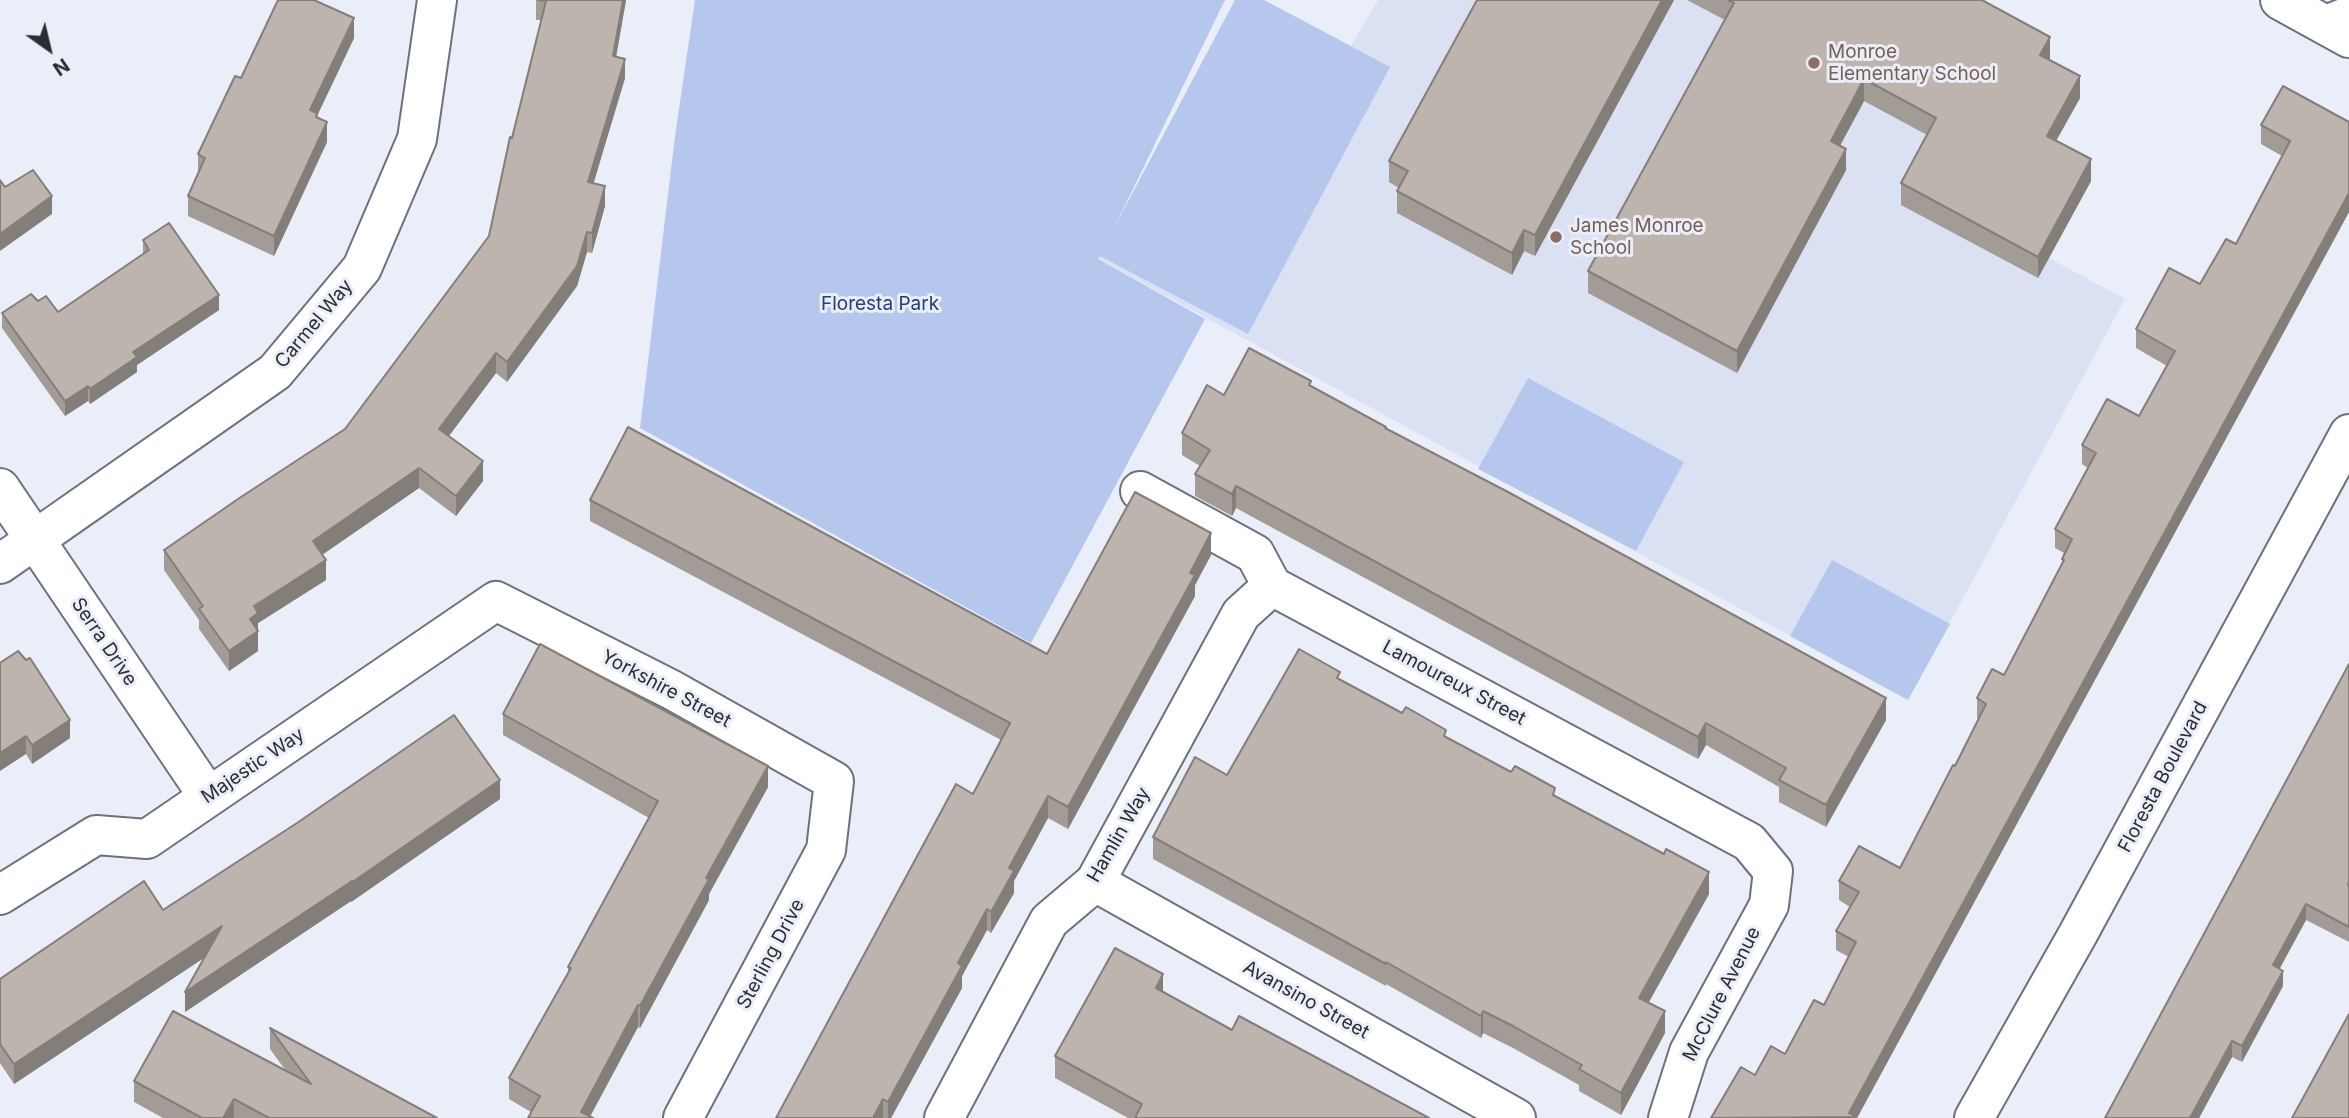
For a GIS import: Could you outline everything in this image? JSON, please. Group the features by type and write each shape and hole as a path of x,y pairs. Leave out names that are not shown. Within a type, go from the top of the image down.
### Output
{"street":[{"name":"Carmel Way","path":"0,564 275,372 362,268 417,139 436,0"},
{"path":"2280,0 2341,26"},
{"name":"Floresta Boulevard","path":"1974,1118 2349,434"},
{"name":"Serra Drive","path":"0,488 208,796"},
{"path":"1140,491 1255,554 1272,586"},
{"name":"Lamoureux Street","path":"1272,586 1749,842 1773,871"},
{"name":"Hamlin Way","path":"944,1118 1049,920 1095,882 1241,614 1272,586"},
{"name":"Majestic Way","path":"0,895 96,835 147,839 496,601"},
{"name":"Yorkshire Street","path":"496,601 672,690 834,781"},
{"name":"Sterling Drive","path":"683,1118 825,850 834,781"},
{"name":"McClure Avenue","path":"1668,1118 1689,1052 1769,905 1773,871"},
{"name":"Avansino Street","path":"1095,882 1516,1118"}],"shaded area":[{"path":"1235,0 1264,0 1351,46 1378,0 1942,0 2050,59 2040,77 2080,98 2047,157 2091,181 2049,258 2125,299 1908,700 1098,259"}],"green space":[{"name":"Floresta Park","path":"695,0 1225,0 1115,226 1235,0 1264,0 1390,67 1248,334 1100,256 1098,259 1205,319 1031,643 640,428 675,136"},
{"path":"1528,378 1684,462 1636,551 1478,469"},
{"path":"1832,560 1950,624 1908,700 1790,636"}],"building":[{"path":"278,0 314,0 354,18 310,110 317,113 316,117 327,122 274,236 188,196 205,158 198,154 235,76 241,78"},
{"path":"538,0 623,0 613,56 625,59 588,182 605,186 592,233 587,232 577,266 507,362 496,353 439,429 483,461 456,496 419,468 313,541 326,560 254,606 258,613 250,619 258,631 229,651 199,609 203,606 164,550 345,429 489,236 510,137 512,138 546,1"},
{"path":"1477,0 1662,0 1535,235 1524,230 1512,253 1397,191 1408,171 1389,161"},
{"path":"1728,0 1982,0 2050,37 2040,55 2080,76 2047,136 2091,159 2038,257 1901,183 1936,118 1864,79 1831,141 1846,149 1737,351 1588,271 1734,3"},
{"path":"2283,86 2349,122 2349,193 1849,1113 1856,1117 1711,1118 1741,1067 1755,1075 1771,1046 1785,1054 1814,1000 1824,1005 1856,942 1836,931 1859,892 1839,881 1859,846 1900,868 1986,704 1977,698 1992,669 2004,675 2064,560 2062,559 2072,539 2055,529 2096,453 2082,445 2107,399 2139,416 2175,351 2136,329 2169,268 2200,284 2226,239 2236,244 2290,141 2261,125"},
{"path":"33,170 52,196 0,234 0,180 5,187"},
{"path":"169,223 219,295 133,352 137,357 90,389 88,386 65,401 2,313 31,294 38,301 46,296 58,312 149,250 143,240"},
{"path":"1249,348 1311,381 1309,385 1385,428 1886,698 1826,805 1779,780 1786,768 1706,723 1698,737 1236,486 1232,494 1195,474 1210,450 1182,433 1207,385 1224,395"},
{"path":"628,427 1047,654 1135,492 1211,533 1190,573 1195,575 1068,807 1048,796 1009,868 1014,871 991,912 987,909 958,963 962,966 888,1102 883,1099 873,1118 776,1118 956,784 973,794 1010,723 590,500"},
{"path":"540,644 768,766 581,1112 593,1118 528,1118 540,1096 509,1078 571,968 568,967 658,801 503,714"},
{"path":"1299,649 1340,672 1337,678 1402,713 1406,707 1446,730 1444,736 1511,772 1515,766 1555,788 1553,795 1664,854 1666,849 1709,872 1639,998 1665,1011 1621,1093 1579,1069 1582,1065 1513,1026 1483,1011 1481,1016 1153,837 1195,757 1227,775"},
{"path":"18,651 26,660 30,658 70,720 32,745 26,736 0,753 0,663"},
{"path":"2349,664 2349,927 2306,904 2273,965 2283,971 2242,1046 2232,1041 2190,1118 2105,1118"},
{"path":"454,715 500,780 351,883 352,881 185,992 222,926 14,1064 0,1044 0,979 144,881 163,910 297,823"},
{"path":"1115,948 1163,974 1156,988 1232,1030 1239,1016 1429,1118 1135,1118 1142,1104 1055,1056"},
{"path":"173,1011 311,1084 270,1028 437,1118 269,1118 234,1099 223,1118 202,1118 134,1081"},
{"path":"2349,1014 2349,1118 2292,1118"}],"place":[{"name":"Monroe Elementary School","path":"1814,63"},
{"name":"James Monroe School","path":"1556,237"}]}
